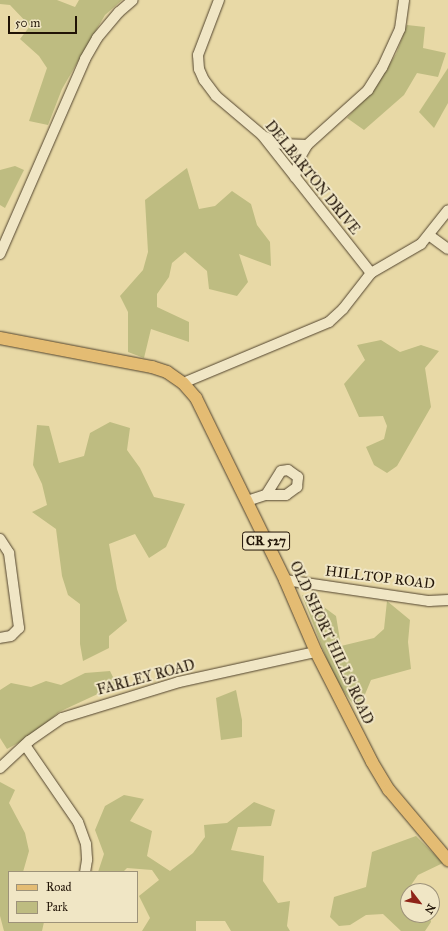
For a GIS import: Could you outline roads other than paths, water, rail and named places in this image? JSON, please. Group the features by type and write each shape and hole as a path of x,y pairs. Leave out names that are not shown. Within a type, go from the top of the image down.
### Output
{"main road":[{"name":"OLD SHORT HILLS ROAD","path":"0,338 152,367 167,372 183,383 196,398 285,580 316,652 388,790 448,860"}],"street":[{"path":"0,254 85,59 97,38 119,12 133,0"},
{"name":"DELBARTON DRIVE","path":"219,0 201,45 199,69 216,96 262,135 371,273"},
{"path":"295,177 299,159 307,145 368,90 395,44 400,29 404,0"},
{"path":"262,135 282,144 307,145"},
{"path":"183,383 329,322 343,309 371,273 413,250 430,236 448,210"},
{"path":"430,236 448,250"},
{"path":"246,502 266,495"},
{"path":"0,539 9,553 19,628 11,636 0,638"},
{"name":"HILLTOP ROAD","path":"285,580 429,600 448,600"},
{"name":"FARLEY ROAD","path":"0,768 25,745 62,718 94,706 178,682 316,652"},
{"path":"25,745 78,822 86,844 87,860 85,871"}]}
